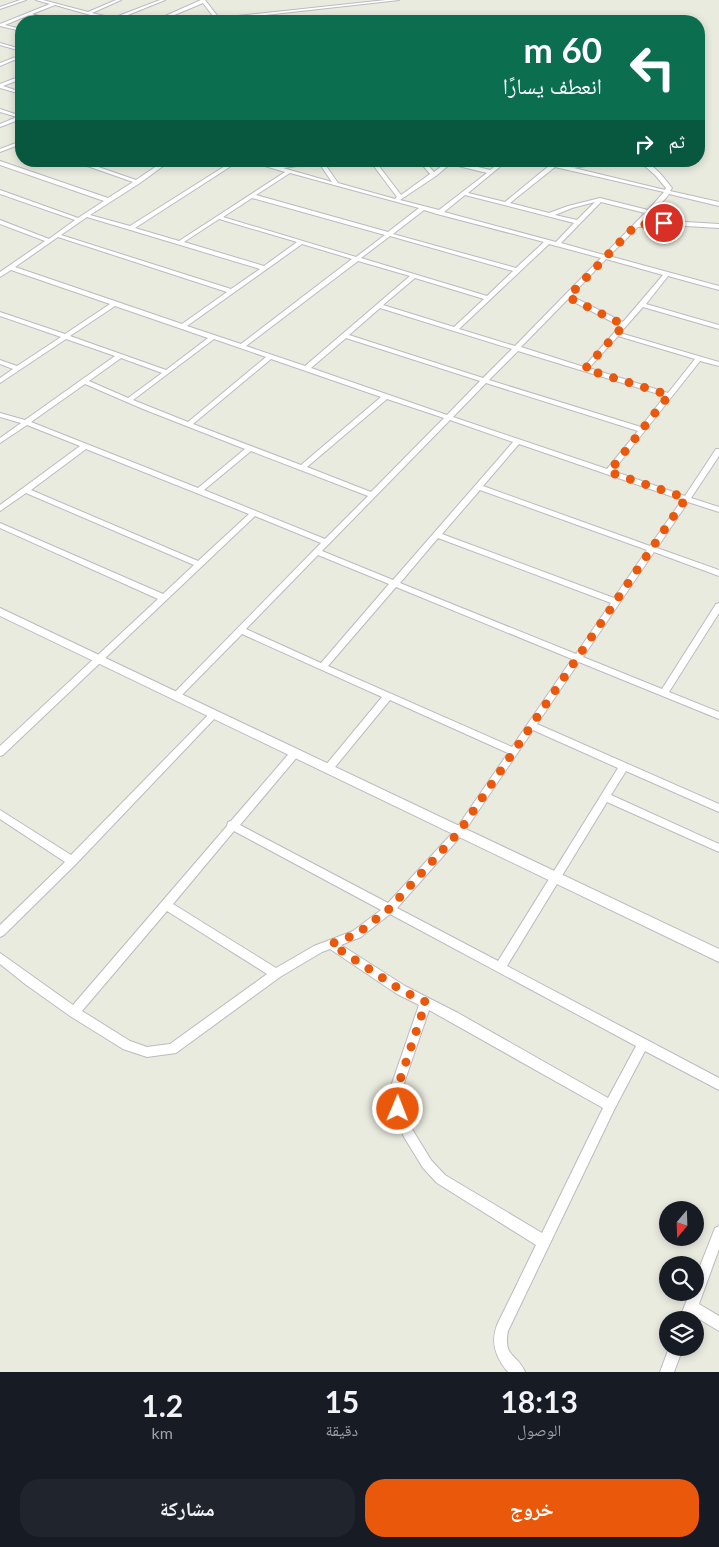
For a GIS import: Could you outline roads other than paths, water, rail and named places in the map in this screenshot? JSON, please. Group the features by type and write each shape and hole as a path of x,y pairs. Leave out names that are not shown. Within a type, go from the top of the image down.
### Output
{"street":[{"path":"1,7 24,0"},
{"path":"38,0 95,15"},
{"path":"101,0 112,3"},
{"path":"88,13 119,0"},
{"path":"125,15 163,0"},
{"path":"262,15 396,0"},
{"path":"192,2 202,2 214,15"},
{"path":"170,15 202,2"},
{"path":"28,14 55,4"},
{"path":"0,25 15,19"},
{"path":"0,25 15,29"},
{"path":"1,44 15,48"},
{"path":"0,65 15,59"},
{"path":"0,86 15,80"},
{"path":"0,86 15,91"},
{"path":"0,110 15,115"},
{"path":"0,126 15,120"},
{"path":"0,151 15,145"},
{"path":"0,163 108,200"},
{"path":"94,167 138,182"},
{"path":"0,275 158,167"},
{"path":"131,228 228,167"},
{"path":"271,167 397,199 423,208 719,288"},
{"path":"274,168 282,167"},
{"path":"324,167 337,185"},
{"path":"376,167 397,199"},
{"path":"427,167 434,175"},
{"path":"397,199 445,167"},
{"path":"472,167 491,172"},
{"path":"438,212 497,167"},
{"path":"506,204 552,167"},
{"path":"567,167 719,204"},
{"path":"573,168 580,167"},
{"path":"176,696 606,258 667,192 670,188 647,167"},
{"path":"179,243 288,172"},
{"path":"0,192 79,220"},
{"path":"464,193 577,222"},
{"path":"252,196 517,270"},
{"path":"550,216 576,205 600,200 648,212"},
{"path":"557,244 600,200"},
{"path":"241,347 423,208"},
{"path":"86,215 264,268"},
{"path":"218,217 488,298"},
{"path":"0,222 50,240"},
{"path":"636,225 669,223 719,226"},
{"path":"57,235 231,291"},
{"path":"182,327 301,242"},
{"path":"455,329 547,242"},
{"path":"11,268 719,510"},
{"path":"585,369 667,274"},
{"path":"306,369 414,276"},
{"path":"708,285 719,282"},
{"path":"568,297 624,325"},
{"path":"0,381 114,304"},
{"path":"642,305 719,327"},
{"path":"379,306 669,395"},
{"path":"0,314 166,372"},
{"path":"617,334 719,364"},
{"path":"345,336 642,430"},
{"path":"128,401 213,337"},
{"path":"0,441 120,356"},
{"path":"188,424 270,357"},
{"path":"609,472 700,358"},
{"path":"0,362 18,369"},
{"path":"84,381 128,401 373,495"},
{"path":"302,468 386,396"},
{"path":"0,415 25,422 327,542"},
{"path":"322,667 518,441"},
{"path":"0,509 85,446"},
{"path":"199,491 250,448"},
{"path":"0,958 29,982 74,1012 127,1045 147,1052 172,1049 276,974 318,949 357,934 389,909 459,832 719,451"},
{"path":"479,487 719,573"},
{"path":"25,490 199,564"},
{"path":"0,752 100,660 254,513"},
{"path":"0,525 164,598"},
{"path":"438,535 616,602"},
{"path":"316,552 577,659 718,712"},
{"path":"664,693 719,606"},
{"path":"0,612 719,956"},
{"path":"240,630 514,752"},
{"path":"328,769 388,696"},
{"path":"0,932 72,861 214,714"},
{"path":"532,726 719,808"},
{"path":"74,1012 295,752"},
{"path":"500,967 624,766"},
{"path":"605,797 719,848"},
{"path":"0,814 72,861"},
{"path":"231,826 719,1084"},
{"path":"165,904 276,974"},
{"path":"331,944 401,990 426,1002 610,1106"},
{"path":"426,1002 396,1092 398,1109 408,1133 427,1164 441,1179 544,1242"},
{"path":"518,1372 504,1359 499,1344 502,1330 610,1106 643,1043"},
{"path":"689,1311 719,1232"},
{"path":"691,1307 719,1324"},
{"path":"667,1372 673,1356"}]}
